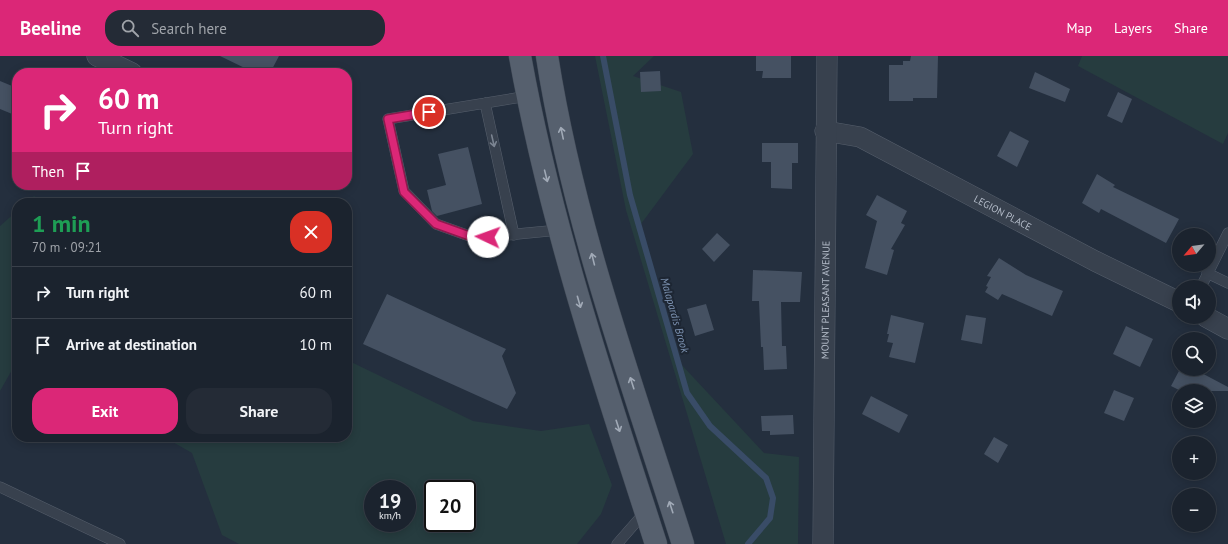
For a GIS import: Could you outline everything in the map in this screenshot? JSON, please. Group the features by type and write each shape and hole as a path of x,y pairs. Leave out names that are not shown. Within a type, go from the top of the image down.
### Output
{"main road":[{"path":"520,56 559,230 587,330 656,544"},
{"path":"547,56 568,161 594,264 683,544"}],"street":[{"path":"97,56 122,68"},
{"name":"MOUNT PLEASANT AVENUE","path":"823,544 825,131 827,56"},
{"name":"LEGION PLACE","path":"825,131 860,137 1095,261 1172,299"},
{"path":"1216,322 1228,329"}],"lane":[{"path":"528,96 388,119 404,192 436,224 475,238 559,230"},
{"path":"484,103 514,234"},
{"path":"1204,280 1228,233"},
{"path":"1207,273 1228,283"},
{"path":"0,487 120,544"},
{"path":"617,544 645,512"}],"green space":[{"path":"595,56 654,56 633,76 681,92 693,154 638,228 679,362 764,453 799,457 798,544 726,544 626,210"},
{"path":"1082,56 1228,56 1228,133 1223,144 1078,66"},
{"path":"12,215 12,370 0,391 0,226"},
{"path":"352,362 473,421 541,431 589,424 612,485 601,514 577,544 239,544 222,535 192,453 173,442 352,442"}],"building":[{"path":"220,56 279,56 273,68 245,68"},
{"path":"756,56 791,56 791,78 762,78 763,71 756,71"},
{"path":"911,56 938,56 937,98 913,98 913,101 889,101 889,65 903,65 903,61 910,61"},
{"path":"660,71 661,91 641,92 640,72"},
{"path":"1035,72 1070,89 1065,102 1029,88"},
{"path":"0,81 12,86 12,114 0,109"},
{"path":"1118,92 1132,99 1122,123 1107,116"},
{"path":"1010,131 1029,141 1017,167 997,156"},
{"path":"762,143 798,143 798,163 792,163 792,189 771,188 771,162 762,162"},
{"path":"468,147 482,204 437,216 432,211 427,190 446,185 438,154"},
{"path":"1097,174 1115,185 1113,187 1179,219 1174,228 1172,228 1172,232 1166,243 1101,209 1099,213 1082,203"},
{"path":"877,195 907,211 901,223 905,225 891,249 894,250 887,275 865,268 877,221 866,215"},
{"path":"717,233 730,245 714,262 702,249"},
{"path":"999,258 1026,275 1063,291 1052,316 1002,294 998,300 985,292 988,287 986,286 991,277 987,276"},
{"path":"753,270 802,272 800,302 781,302 782,346 786,346 787,369 764,370 763,347 761,347 759,301 752,301"},
{"path":"387,294 506,349 502,356 516,393 507,409 363,344"},
{"path":"706,304 714,330 695,336 687,309"},
{"path":"891,315 924,323 915,363 889,357 893,343 887,342"},
{"path":"966,315 986,318 982,344 961,340"},
{"path":"1126,326 1153,339 1140,367 1113,354"},
{"path":"1176,376 1207,376 1228,387 1228,391 1216,391 1216,384 1172,384"},
{"path":"1114,390 1134,398 1124,421 1104,413"},
{"path":"871,396 908,415 899,433 862,414"},
{"path":"793,415 794,434 770,435 770,431 762,431 761,416"},
{"path":"994,437 1008,445 998,463 984,454"}],"waterway":[{"name":"Malapardis Brook","path":"603,56 630,195 687,393 710,426 766,478 773,498 770,518 748,544"}],"route":[{"path":"429,112 388,119 404,192 436,224 475,238 488,237"}]}
